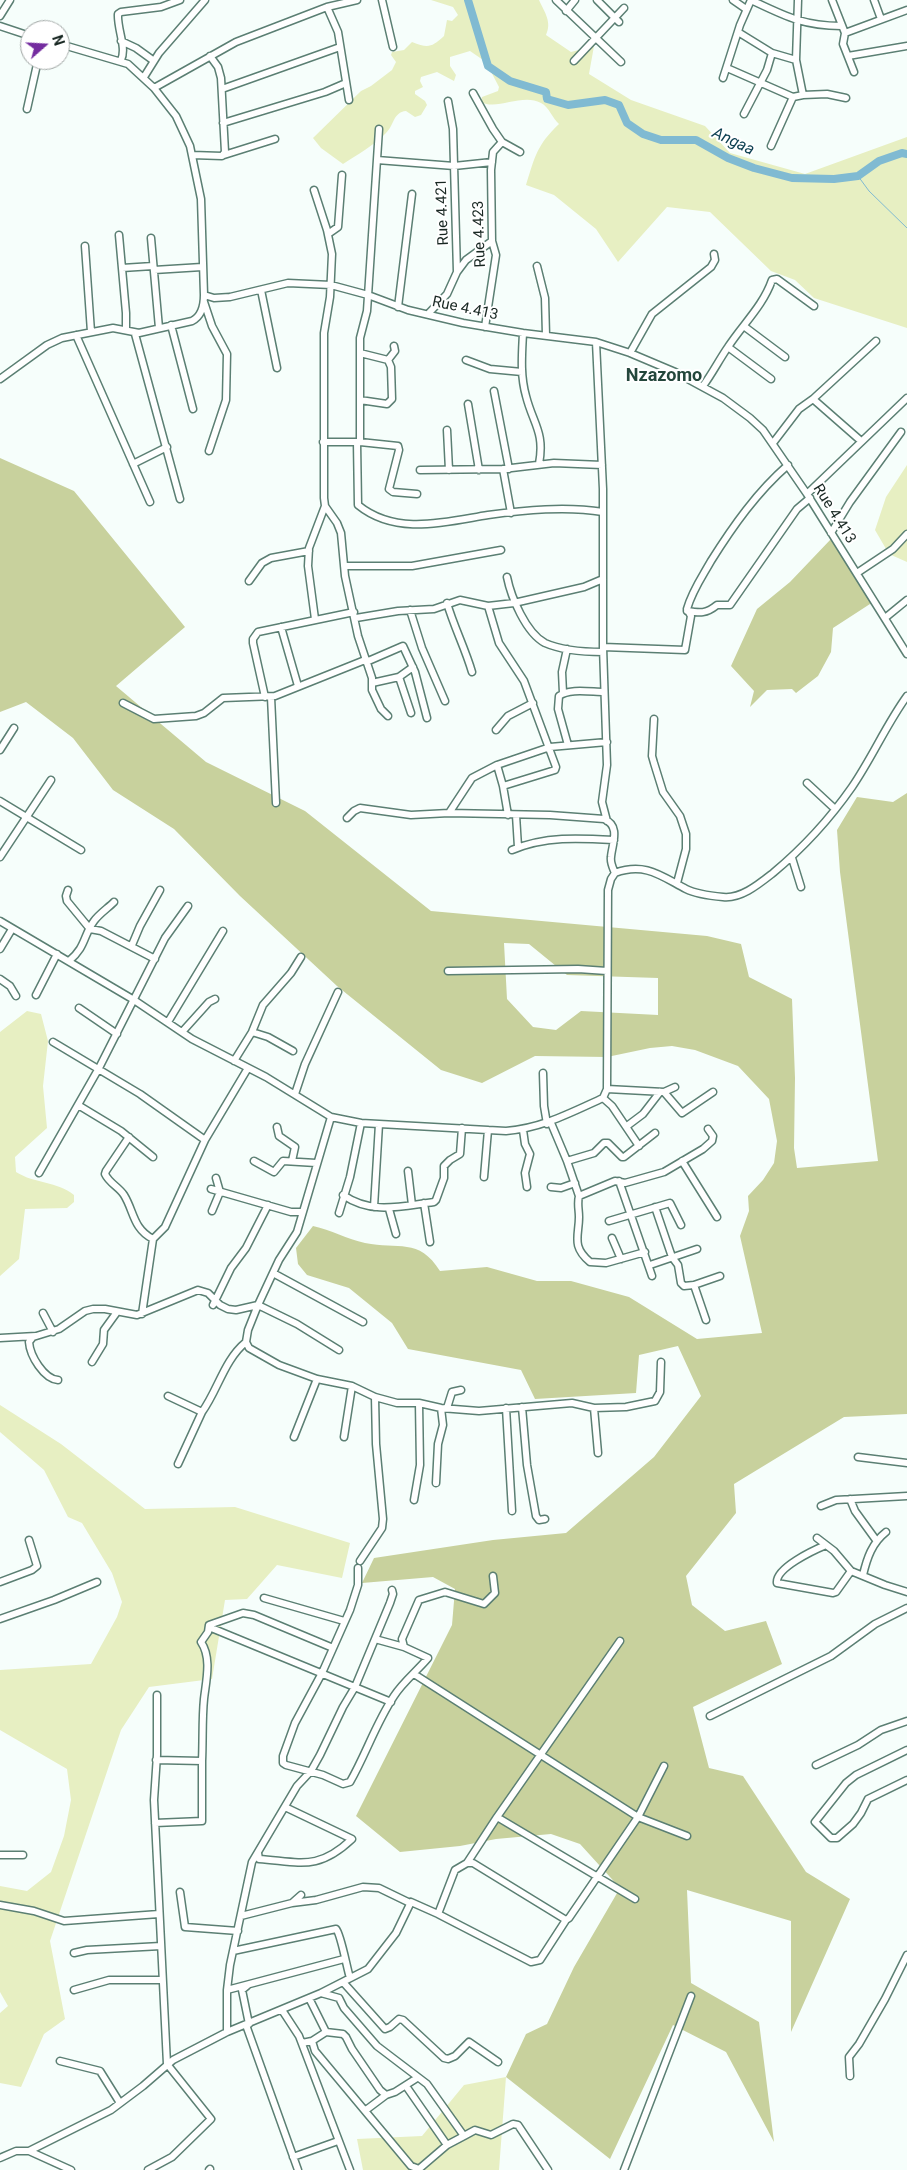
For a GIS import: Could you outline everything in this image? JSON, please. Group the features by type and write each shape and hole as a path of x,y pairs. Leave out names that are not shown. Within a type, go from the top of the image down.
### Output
{"street":[{"path":"0,16 10,0"},
{"path":"121,60 123,54 118,14 161,7 180,0"},
{"path":"144,77 154,62 206,0"},
{"path":"154,88 236,42 327,7 357,0"},
{"path":"382,0 393,47"},
{"path":"556,0 622,62"},
{"path":"566,10 575,0"},
{"path":"597,0 617,20"},
{"path":"734,0 746,9"},
{"path":"723,78 746,9 751,0 796,22 820,26 841,26"},
{"path":"798,0 796,60 803,95"},
{"path":"832,0 845,34 843,44 854,72"},
{"path":"874,0 880,19"},
{"path":"327,7 332,14 340,47 349,100"},
{"path":"574,62 596,38 617,20 624,8"},
{"path":"845,34 907,10"},
{"path":"0,26 20,33"},
{"path":"738,32 772,53 796,60"},
{"path":"121,41 136,48 154,62"},
{"path":"848,56 907,46"},
{"path":"70,47 121,60 144,77 176,116 185,132 201,199 204,298 212,326 228,354 226,400 209,450"},
{"path":"222,88 340,47"},
{"path":"744,114 760,83 772,53"},
{"path":"210,56 218,67 222,88 224,155"},
{"path":"727,68 793,97 828,94 846,98"},
{"path":"27,109 36,70"},
{"path":"223,123 325,92 346,83"},
{"path":"473,93 502,142 520,152"},
{"path":"772,146 793,97"},
{"name":"Rue 4.421","path":"428,314 447,294 457,272 453,129 448,101"},
{"path":"379,129 367,311 360,338 358,502 361,507 384,518 412,525 451,522 511,513 585,509 603,512"},
{"path":"192,155 224,155 275,138"},
{"name":"Rue 4.423","path":"485,327 496,255 492,241 491,170 493,152 502,142"},
{"path":"377,160 454,166 492,162"},
{"path":"328,234 338,227 342,174"},
{"path":"314,190 328,234 332,254 331,285 324,333 323,486 325,506 339,527 344,566 372,683 372,690 381,709 388,716"},
{"path":"398,307 412,194"},
{"path":"119,235 126,330"},
{"path":"151,238 159,328"},
{"path":"457,272 466,260 492,241"},
{"path":"85,246 91,332"},
{"path":"630,353 652,314 712,267 715,260 714,254"},
{"path":"538,266 544,298 546,335"},
{"path":"122,268 202,267"},
{"path":"703,386 728,346 745,326 752,313 762,301 774,278 814,306"},
{"name":"Rue 4.413","path":"204,298 221,298 288,283 331,285 368,295 398,307 485,327 596,342 630,353 703,386 750,418 773,443 907,654"},
{"path":"261,290 277,368"},
{"path":"0,379 47,345 62,338 114,328 136,334 196,320 202,311 204,298"},
{"path":"171,325 193,409"},
{"path":"745,326 786,357"},
{"path":"523,333 522,372 526,396 540,436 542,447 539,464"},
{"path":"136,334 180,499"},
{"path":"76,335 150,502"},
{"path":"773,443 799,409 813,399 876,341"},
{"path":"596,342 602,465 603,649 608,765 602,802 614,832 610,857 615,873"},
{"path":"388,360 394,352 394,346"},
{"path":"728,346 771,379"},
{"path":"360,353 388,360"},
{"path":"360,400 384,404 390,401 391,367 388,360"},
{"path":"466,360 490,369 522,372"},
{"path":"494,391 511,513"},
{"path":"687,611 704,614 717,605 730,605 808,496 861,441 907,398"},
{"path":"813,399 861,441"},
{"path":"468,404 479,470"},
{"path":"447,430 449,470"},
{"path":"831,533 850,502 901,432"},
{"path":"323,442 359,442 398,446 399,450 389,488 392,492 417,494"},
{"path":"133,464 167,447"},
{"path":"420,470 506,469 539,464 602,465"},
{"path":"507,577 514,603 536,636 546,643 582,652 603,649 683,651 686,648 691,618 687,611 691,594 724,541 768,482 788,465"},
{"path":"316,620 308,566 309,551 313,534 325,506"},
{"path":"857,573 893,549 907,534"},
{"path":"344,566 412,566 501,550"},
{"path":"249,581 262,563 271,558 309,551"},
{"path":"276,803 268,697 253,639 258,632 316,620 434,609 460,600 488,606 514,603 584,587 603,578"},
{"path":"885,618 907,600"},
{"path":"447,603 455,630 462,641 472,672"},
{"path":"488,606 499,643 507,658 518,671 533,702 550,747 555,770 503,786"},
{"path":"410,610 422,648 445,701"},
{"path":"281,627 298,686"},
{"path":"122,703 148,716 160,719 201,714 226,697 268,697 403,646 413,667 427,718"},
{"path":"567,649 562,672 563,693 558,700 568,746"},
{"path":"372,683 399,677 413,667"},
{"path":"399,677 411,713"},
{"path":"563,693 604,692"},
{"path":"0,921 134,1000 209,1049 295,1094 331,1117 379,1124 523,1130 549,1123 602,1098 607,1089 608,890 615,873 634,868 646,869 687,889 713,896 731,898 746,892 792,858 821,829 853,786 907,696"},
{"path":"496,730 508,716 533,702"},
{"path":"654,719 652,756 663,792 680,816 686,834 686,849 677,883"},
{"path":"0,750 14,728"},
{"path":"449,813 472,778 497,765 550,747 607,742"},
{"path":"497,765 508,815"},
{"path":"0,857 51,780"},
{"path":"807,783 835,810"},
{"path":"0,801 81,850"},
{"path":"347,818 360,808 411,814 575,816 608,821"},
{"path":"516,815 515,848 569,838 614,840"},
{"path":"792,858 801,887"},
{"path":"68,890 67,901 90,929 101,930 155,959"},
{"path":"132,946 160,890"},
{"path":"70,961 78,954 95,920 114,902"},
{"path":"39,1173 99,1068 165,938 188,906"},
{"path":"0,949 12,929"},
{"path":"168,1022 223,931"},
{"path":"36,995 57,954"},
{"path":"234,1061 252,1032 263,1005 291,973 301,957"},
{"path":"448,971 578,969 607,971"},
{"path":"0,979 10,986 16,996"},
{"path":"295,1094 304,1064 338,992"},
{"path":"182,1032 209,1002 214,999"},
{"path":"79,1008 117,1034"},
{"path":"252,1032 268,1037 293,1051"},
{"path":"53,1042 140,1094 205,1140"},
{"path":"142,1314 153,1240 165,1227 205,1140 248,1068"},
{"path":"543,1073 544,1106 549,1123 567,1161 579,1196 579,1217 576,1236 581,1254 590,1262 606,1263 645,1252"},
{"path":"607,1089 662,1092 675,1087"},
{"path":"662,1092 682,1113 713,1092"},
{"path":"627,1126 643,1114 662,1092"},
{"path":"602,1098 612,1106 639,1146"},
{"path":"78,1105 130,1137 153,1157"},
{"path":"331,1117 327,1137 316,1164 297,1232 273,1272 248,1330 246,1342 249,1348 279,1365 317,1379 352,1386 375,1397 397,1403 419,1403 444,1408 479,1411 572,1403 594,1408 626,1407 655,1401 660,1392 661,1362"},
{"path":"339,1213 350,1177 361,1122"},
{"path":"374,1207 379,1124"},
{"path":"277,1127 279,1136 296,1147 292,1161"},
{"path":"343,1195 353,1201 389,1209 436,1200 444,1178 444,1166 460,1154 462,1128"},
{"path":"579,1196 615,1181 625,1183 664,1172 703,1149 712,1141 713,1136 708,1129"},
{"path":"484,1177 488,1130"},
{"path":"523,1130 525,1144 530,1154 525,1173 527,1187"},
{"path":"567,1161 594,1153 604,1143 608,1143 622,1157 655,1133"},
{"path":"130,1137 106,1171 106,1174 125,1196 136,1224 142,1232 153,1240"},
{"path":"254,1161 274,1172 283,1160 316,1164"},
{"path":"682,1161 717,1218"},
{"path":"408,1171 412,1205"},
{"path":"212,1211 220,1192 216,1178"},
{"path":"619,1181 650,1265 652,1276"},
{"path":"551,1186 561,1188 575,1183"},
{"path":"211,1189 268,1205 302,1212"},
{"path":"424,1203 430,1242"},
{"path":"609,1221 668,1204 672,1205 681,1225"},
{"path":"214,1302 231,1268 258,1228 268,1205"},
{"path":"655,1207 672,1257 678,1265 681,1283 684,1286 694,1285 720,1276"},
{"path":"389,1209 396,1234"},
{"path":"612,1238 621,1259"},
{"path":"650,1265 697,1249"},
{"path":"273,1272 363,1322"},
{"path":"694,1285 706,1320"},
{"path":"58,1380 48,1377 30,1348 30,1339 52,1332 85,1311 94,1309 137,1316 198,1290 204,1290 214,1302 236,1310 258,1305 297,1324 339,1350"},
{"path":"92,1362 104,1344 104,1330 117,1312"},
{"path":"43,1313 52,1332"},
{"path":"0,1338 39,1336"},
{"path":"178,1464 202,1412 223,1373 240,1347 246,1342"},
{"path":"294,1437 317,1379"},
{"path":"344,1437 352,1386"},
{"path":"436,1482 438,1444 443,1425 444,1408 452,1392 461,1390"},
{"path":"168,1396 202,1412"},
{"path":"375,1397 376,1444 383,1519 380,1532 359,1565 358,1585 322,1674 296,1723 282,1759 286,1765 311,1771 343,1784 350,1782 380,1719 403,1684 428,1658 404,1647 375,1639"},
{"path":"414,1500 420,1465 419,1403"},
{"path":"522,1407 527,1465 536,1516 539,1520 545,1520"},
{"path":"506,1408 512,1511"},
{"path":"594,1408 598,1453"},
{"path":"858,1457 907,1463"},
{"path":"821,1506 836,1500 907,1496"},
{"path":"850,1499 855,1511 876,1540"},
{"path":"863,1575 867,1558 876,1540 886,1532"},
{"path":"817,1538 851,1571 907,1592"},
{"path":"0,1582 36,1567 37,1564 29,1540"},
{"path":"826,1545 812,1550 785,1569 778,1577 777,1583 830,1594 836,1592 851,1571"},
{"path":"404,1647 402,1639 419,1600 445,1592 484,1604 495,1593 493,1576"},
{"path":"0,1618 54,1600 97,1582"},
{"path":"227,2032 227,1990 233,1951 252,1862 297,1786 311,1771 355,1687 393,1594 392,1590"},
{"path":"264,1598 344,1621"},
{"path":"710,1716 831,1656 875,1624 907,1608"},
{"path":"155,1823 202,1821 204,1699 207,1676 206,1650 201,1642 208,1632 209,1625 243,1613 254,1615 333,1648"},
{"path":"208,1627 391,1702"},
{"path":"438,1914 455,1870 467,1863 620,1641"},
{"path":"414,1674 638,1817 688,1836"},
{"path":"148,2170 172,2157 211,2119 167,2064 154,1800 157,1695"},
{"path":"816,1765 858,1745 881,1730 907,1721"},
{"path":"907,1750 856,1775 846,1783 815,1822 831,1838 837,1838 853,1824 868,1798 907,1780"},
{"path":"156,1760 202,1761"},
{"path":"241,1916 292,1903 316,1900 363,1887 379,1888 410,1903 414,1902 531,1962 537,1962 638,1817 664,1766"},
{"path":"258,1851 258,1859 310,1863 330,1857 352,1839 285,1807"},
{"path":"497,1817 635,1900"},
{"path":"0,1855 24,1855"},
{"path":"467,1863 474,1863 480,1866 566,1920"},
{"path":"180,1892 185,1927 238,1931"},
{"path":"292,1903 301,1895"},
{"path":"29,2151 111,2110 143,2086 167,2064 227,2032 321,1993 368,1969 396,1932 410,1903"},
{"path":"0,1905 34,1911 64,1921 159,1914"},
{"path":"233,1951 336,1929 340,1935 344,1959 350,1978"},
{"path":"74,1953 87,1950 161,1946"},
{"path":"850,2076 849,2057 885,1999 907,1955"},
{"path":"227,1990 344,1959"},
{"path":"74,1990 109,1980 162,1980"},
{"path":"343,1982 385,2029 400,2019 444,2058 448,2059 455,2056 469,2042 498,2062"},
{"path":"249,1984 242,1990 248,2024 298,2170"},
{"path":"321,1993 339,1998 344,2008 377,2046 430,2088 464,2136"},
{"path":"624,2170 691,1996"},
{"path":"309,1998 326,2032"},
{"path":"282,2010 302,2043 350,2170"},
{"path":"302,2043 312,2041 326,2032 343,2034 380,2090 386,2095"},
{"path":"312,2041 315,2051 411,2166 416,2169 422,2167 447,2145 475,2130 491,2134 513,2124 518,2125 548,2170"},
{"path":"60,2061 100,2070 120,2103"},
{"path":"366,2110 386,2095 406,2086 417,2078"},
{"path":"406,2086 447,2145"},
{"path":"293,2157 338,2141"},
{"path":"0,2158 16,2151 29,2151 71,2170"}],"green space":[{"path":"431,0 539,0 548,22 546,35 571,52 594,46 589,74 631,100 705,126 730,153 805,174 907,137 907,328 814,298 795,280 771,271 710,212 667,207 618,262 596,229 554,195 526,185 541,145 559,124 544,105 534,100 494,105 481,102 482,97 498,91 499,87 486,62 470,51 450,57 450,66 456,75 454,81 437,72 421,77 420,81 423,87 415,91 415,94 425,101 427,105 421,115 415,117 406,111 402,112 396,117 389,130 365,150 343,164 321,148 313,138 361,91 392,70 396,62 391,55 392,52 404,50 412,42 429,46 444,36 447,20 452,21 458,15 453,7"},
{"path":"0,458 74,491 185,627 116,686 206,762 305,811 431,911 707,936 741,944 749,977 792,999 795,1078 794,1148 797,1168 878,1161 840,872 837,830 857,797 893,802 907,793 907,1414 844,1417 734,1484 736,1513 686,1576 692,1605 725,1631 766,1621 782,1664 693,1707 709,1768 743,1776 806,1872 850,1899 791,2032 791,1921 687,1890 691,1983 759,2022 774,2142 726,2052 673,2025 610,2159 506,2077 526,2034 547,2024 574,1967 620,1888 580,1844 551,1834 496,1839 460,1846 400,1852 356,1816 452,1625 455,1589 433,1577 362,1583 374,1558 493,1540 566,1533 654,1457 701,1396 678,1346 639,1355 636,1393 535,1399 521,1370 408,1349 392,1323 349,1288 307,1275 298,1264 296,1248 313,1226 365,1243 416,1249 432,1260 440,1271 487,1267 537,1281 571,1281 629,1297 697,1339 762,1333 740,1236 749,1211 748,1196 763,1180 774,1163 777,1141 769,1099 738,1066 695,1050 672,1046 650,1048 607,1057 535,1056 482,1083 441,1070 337,986 240,896 174,829 113,790 73,738 26,702 0,712","holes":["504,943 529,944 567,975 658,978 658,1015 581,1011 556,1030 533,1027 507,999"]},
{"path":"907,465 907,562 889,554 875,530 886,497"},
{"path":"831,539 877,607 870,604 833,628 831,652 818,676 796,693 792,689 767,690 750,707 754,691 731,666 757,609 790,582"},
{"path":"27,1011 41,1014 48,1041 43,1086 47,1128 15,1157 16,1172 31,1179 67,1190 74,1195 74,1202 67,1208 25,1209 19,1259 0,1276 0,1032"},
{"path":"0,1405 61,1444 145,1509 235,1507 350,1543 342,1578 277,1565 247,1599 225,1600 212,1679 149,1687 121,1730 50,1941 65,2019 44,2034 21,2087 0,2083 0,2013 8,2006 0,1992 0,1886 27,1891 51,1872 64,1836 71,1800 67,1769 0,1730 0,1670 91,1664 117,1617 122,1602 112,1573 82,1523 68,1517 44,1470 0,1432"},
{"path":"506,2077 499,2170 363,2170 357,2139 422,2136 464,2085"}],"waterway":[{"name":"Angaa","path":"468,0 488,66 510,81 546,92 547,99 568,105 605,100 619,105 627,123 643,134 661,140 696,140 728,158 754,168 792,178 834,179 858,176 879,161 902,153 907,154"},
{"path":"858,176 869,191 907,228"}],"district":[{"name":"Nzazomo","path":"664,376"}]}
